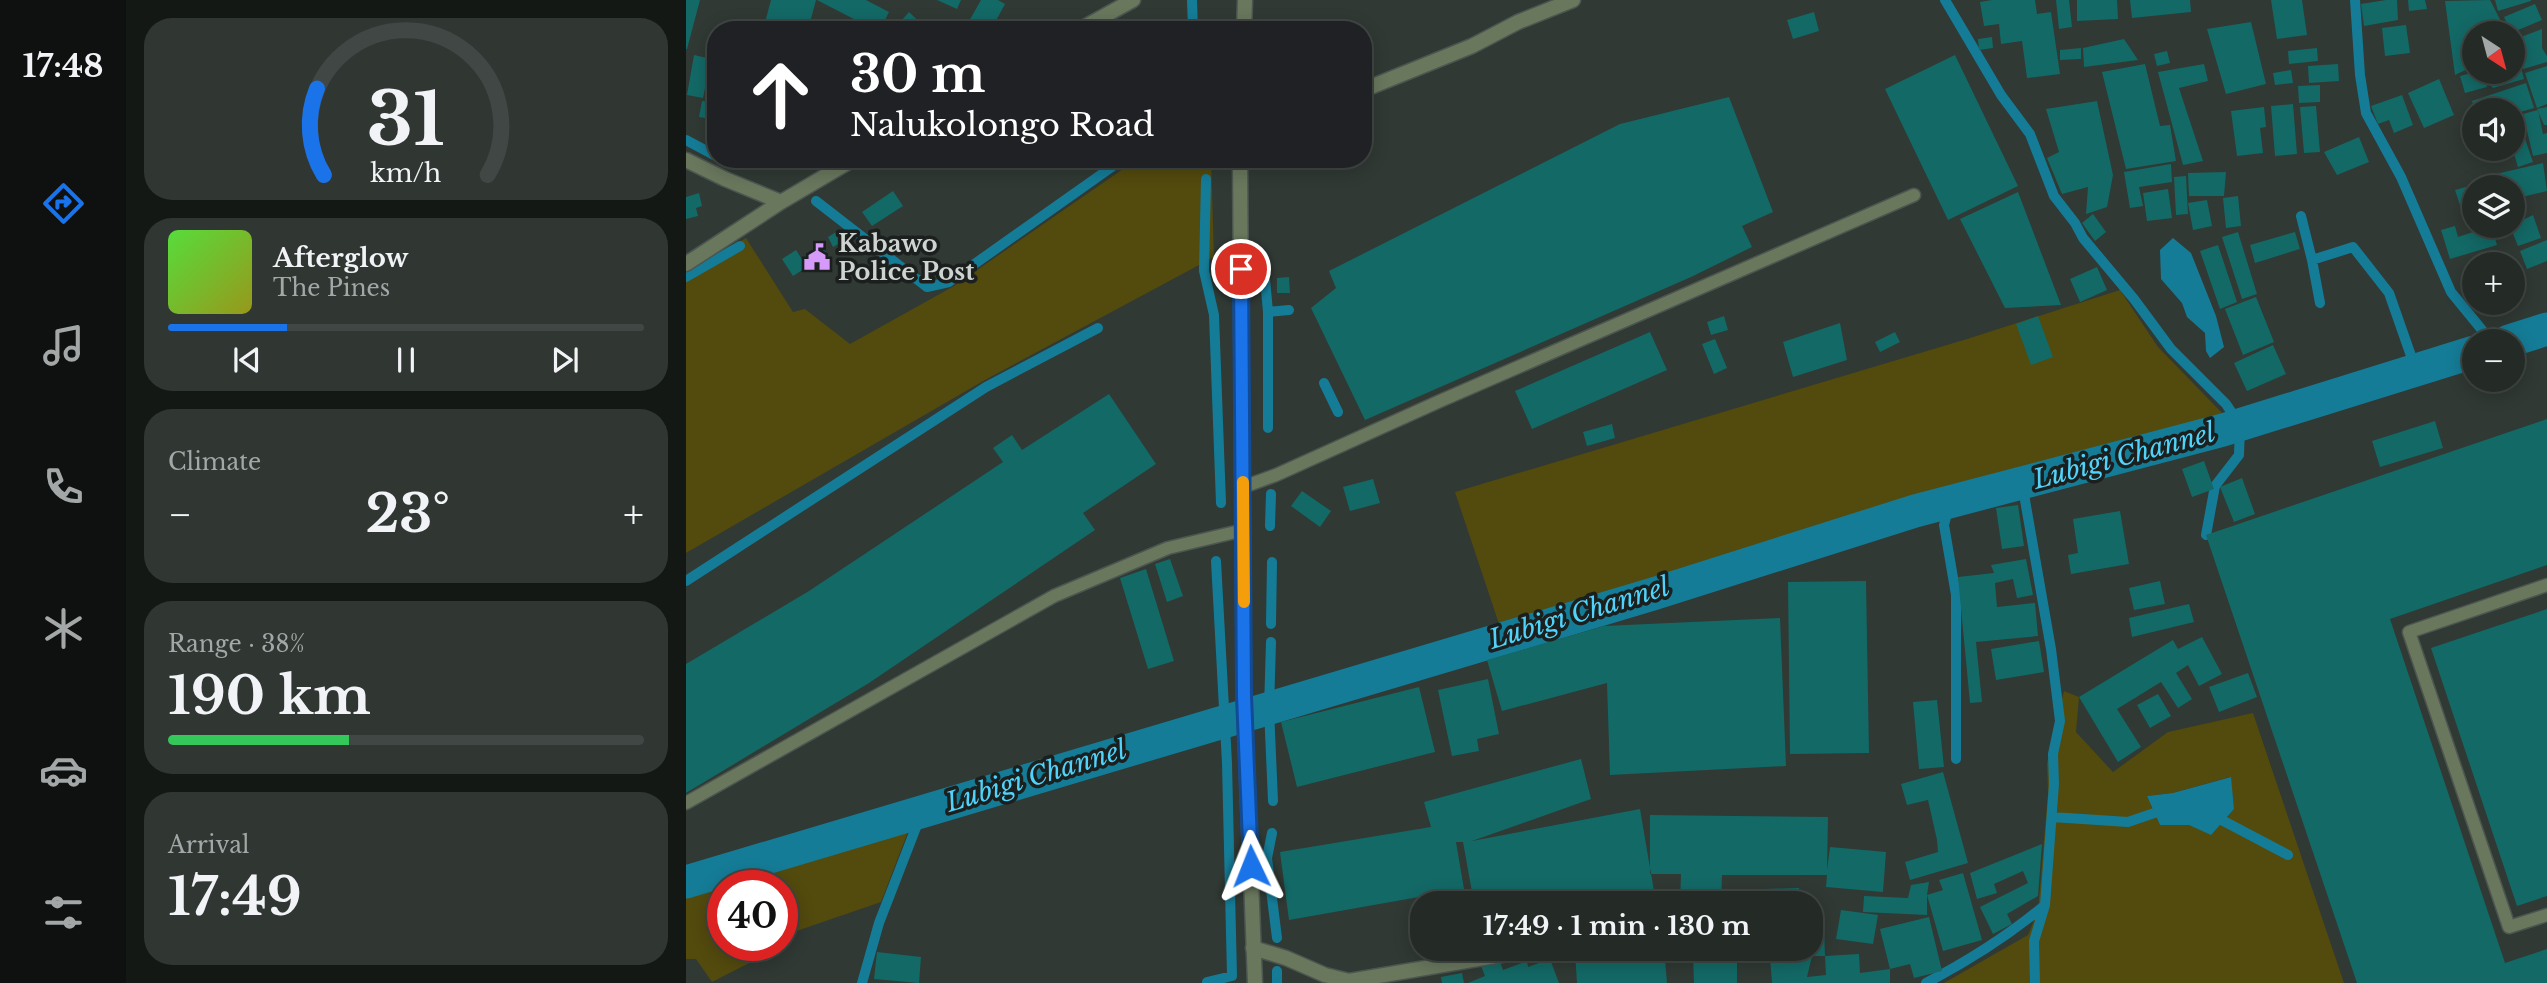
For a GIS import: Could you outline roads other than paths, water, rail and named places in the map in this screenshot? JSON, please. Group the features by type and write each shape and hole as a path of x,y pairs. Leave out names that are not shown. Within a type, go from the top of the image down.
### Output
{"street":[{"path":"1095,21 1133,0"},
{"path":"1244,21 1245,0"},
{"path":"1372,86 1472,46 1518,22 1573,0"},
{"path":"686,160 781,202"},
{"path":"686,264 839,168"},
{"path":"1240,168 1244,696 1255,983"},
{"path":"1254,948 1343,981 1464,961"}],"lane":[{"path":"1243,488 1914,195"},
{"path":"686,803 1054,596 1168,548 1244,530"},
{"path":"2547,585 2409,632 2509,927 2547,915"}],"water":[{"path":"2173,238 2191,253 2216,316 2224,347 2210,358 2206,351 2205,333 2187,317 2182,303 2161,279 2160,250"},
{"path":"2231,777 2234,809 2211,835 2189,825 2160,825 2147,796 2173,793"}],"waterway":[{"path":"1192,0 1193,21"},
{"path":"1945,0 2001,95 2030,134 2054,196 2083,238 2171,349 2226,404 2240,425 2239,455 2215,486 2206,535"},
{"path":"2355,0 2360,75 2366,113 2401,177 2451,292 2481,329"},
{"path":"686,140 707,151"},
{"path":"816,201 927,287 949,282 1110,168"},
{"path":"1206,179 1204,271 1214,315 1221,503"},
{"path":"2301,216 2312,260"},
{"path":"686,277 740,246"},
{"path":"2320,303 2312,260 2353,247 2389,293 2416,370"},
{"path":"1263,256 1268,312"},
{"path":"1268,428 1268,312 1289,310"},
{"path":"686,581 986,387 1098,328"},
{"name":"Lubigi Channel","path":"2525,336 2547,329"},
{"name":"Lubigi Channel","path":"686,882 1653,594 1915,511 2223,430 2462,356"},
{"path":"1324,383 1338,412"},
{"path":"2022,483 2051,649 2060,721 2053,754 2054,784 2045,905 2034,941 2035,983"},
{"path":"1270,526 1271,494"},
{"path":"1950,502 1944,525 1956,595 1956,759"},
{"path":"1207,982 1232,976 1227,763 1216,561"},
{"path":"1271,624 1272,562"},
{"path":"1271,642 1269,709 1273,801"},
{"path":"2052,817 2128,822 2166,809"},
{"path":"862,983 879,923 922,812"},
{"path":"2214,816 2288,855"},
{"path":"1272,833 1267,858 1277,938"},
{"path":"1926,983 1987,947 2045,905"},
{"path":"1277,971 1277,983"}],"place":[{"name":"Kabawo Police Post","path":"817,257"}]}
